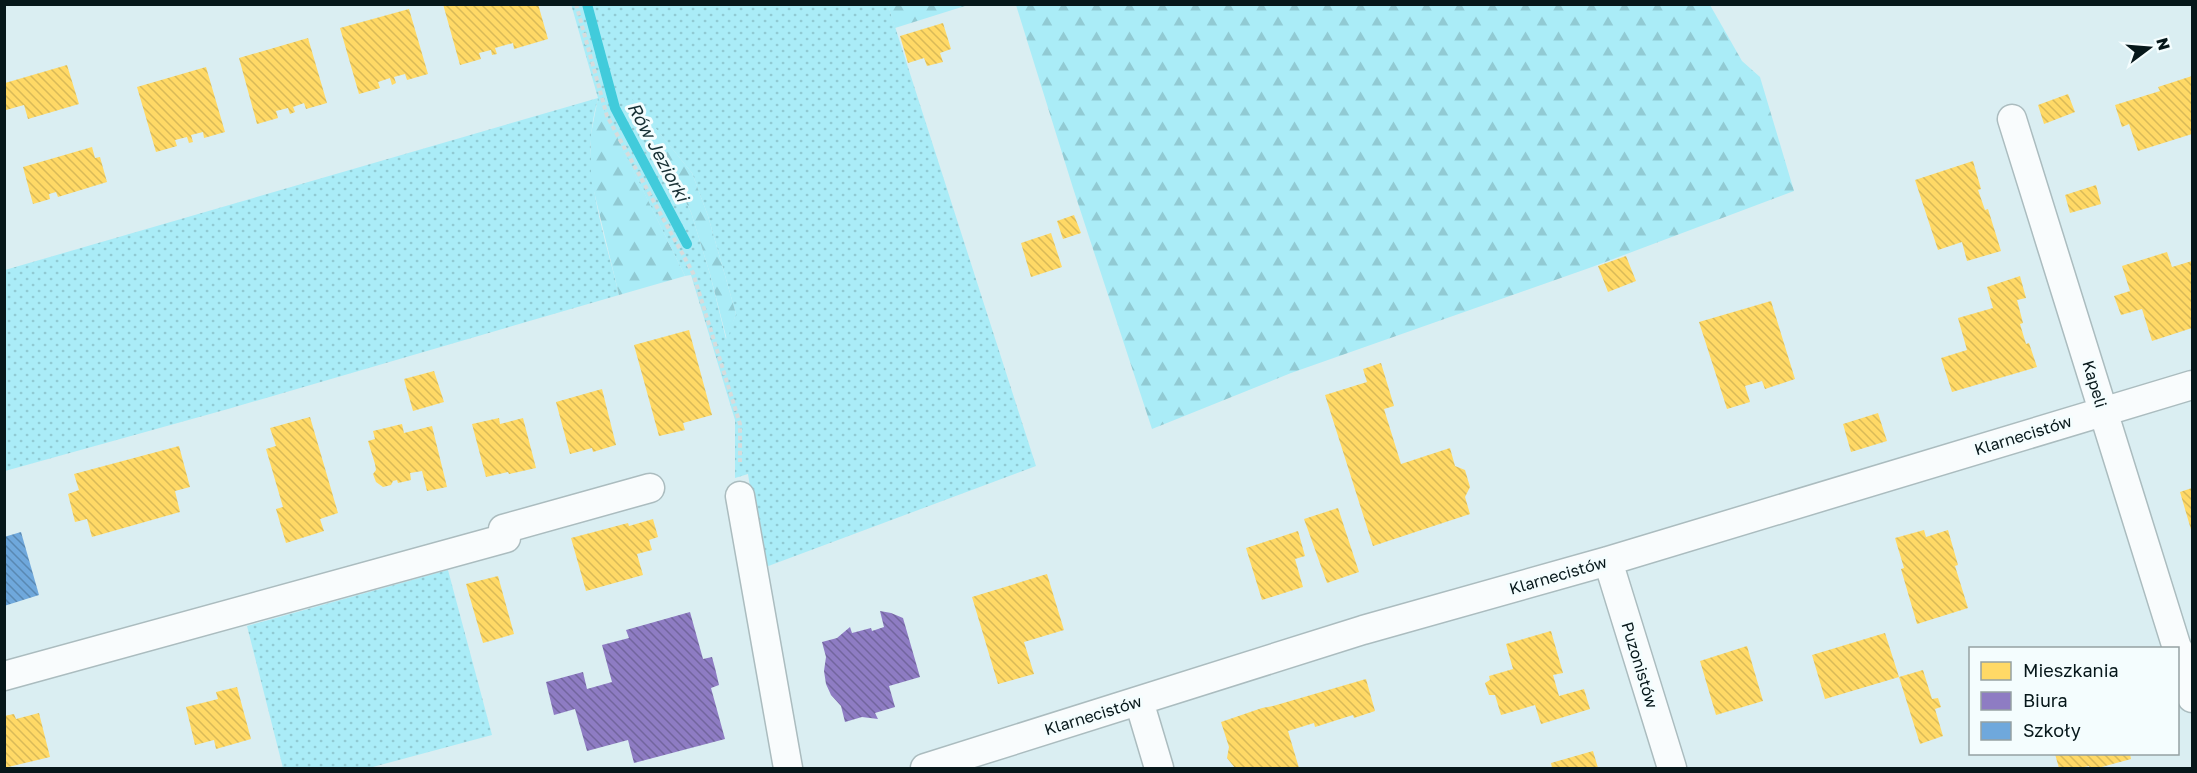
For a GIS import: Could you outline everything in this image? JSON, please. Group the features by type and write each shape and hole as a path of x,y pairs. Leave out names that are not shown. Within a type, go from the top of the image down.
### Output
{"street":[{"name":"Kapeli","path":"2012,119 2176,647"},
{"name":"Klarnecistów","path":"925,768 1363,630 1608,561 2193,385"},
{"path":"4,676 506,537 503,530 650,488"},
{"path":"741,496 788,768"},
{"name":"Puzonistów","path":"1608,561 1672,768"},
{"name":"Kapeli","path":"2179,655 2193,698"},
{"path":"1138,701 1159,768"}],"path":[{"path":"576,4 607,116 693,273 740,424 741,496"}],"green space":[{"path":"571,4 888,5 1036,466 763,568 748,474 735,478 735,420 691,275 685,276 598,99 591,148 592,173 600,222 619,295 228,409 5,471 5,270 598,98","holes":["634,102 692,173 708,216 736,314 726,339 710,274 691,212"]},
{"path":"888,4 968,5 895,28"},
{"path":"1016,5 1710,5 1742,61 1760,77 1794,191 1592,267 1291,373 1152,429"},
{"path":"598,98 685,276 619,295 591,179 591,134"},
{"path":"632,99 692,173 708,216 736,314 727,340 691,212"},
{"path":"448,570 492,735 369,768 283,768 247,626"}],"building: Mieszkania":[{"path":"443,4 538,4 548,39 514,49 513,43 495,48 497,54 492,55 491,50 479,53 481,59 460,65"},
{"path":"409,9 428,74 407,80 405,74 394,77 396,83 392,85 390,78 378,82 380,88 359,94 340,28"},
{"path":"943,23 951,49 940,53 943,62 927,66 924,58 908,63 900,36"},
{"path":"308,38 327,103 306,109 304,103 293,107 295,112 290,114 288,108 276,111 278,118 257,124 239,58"},
{"path":"67,65 79,104 28,119 24,105 6,110 5,83"},
{"path":"206,67 225,132 204,138 203,132 191,135 193,142 189,143 187,137 175,140 177,146 156,152 137,87"},
{"path":"2192,76 2192,134 2138,151 2129,124 2122,127 2115,105 2160,91 2158,87"},
{"path":"2068,94 2075,112 2044,124 2038,105"},
{"path":"92,147 95,158 100,157 107,182 58,197 56,192 49,194 50,199 33,204 23,167"},
{"path":"1973,161 1981,189 1978,190 1985,210 1988,209 2001,251 1967,261 1962,242 1938,250 1915,180"},
{"path":"2096,185 2101,204 2070,213 2065,195"},
{"path":"1074,215 1081,233 1063,239 1057,221"},
{"path":"1051,233 1062,267 1031,277 1021,243"},
{"path":"2167,252 2172,267 2192,261 2192,328 2152,341 2142,309 2121,315 2114,296 2130,291 2122,266"},
{"path":"1626,256 1636,281 1608,292 1598,266"},
{"path":"2020,276 2026,298 2017,300 2023,323 2020,324 2037,367 1952,392 1941,358 1967,350 1958,318 1993,308 1987,287"},
{"path":"1771,301 1795,379 1765,389 1762,381 1745,386 1750,402 1727,409 1699,322"},
{"path":"689,330 712,415 683,423 685,430 659,436 634,345"},
{"path":"1381,363 1394,406 1384,409 1401,464 1450,448 1455,466 1465,470 1470,487 1465,497 1470,514 1373,546 1325,395 1367,382 1363,369"},
{"path":"434,371 444,402 413,411 404,379"},
{"path":"602,389 616,445 593,452 592,448 570,454 556,402"},
{"path":"1878,413 1887,441 1851,452 1843,424"},
{"path":"310,417 338,513 320,519 324,531 286,543 276,509 283,507 266,449 276,446 270,428"},
{"path":"499,418 500,424 523,418 536,468 486,477 472,424"},
{"path":"402,424 404,433 432,426 447,487 427,491 422,471 410,473 411,480 398,483 397,480 393,481 391,485 383,487 376,482 373,474 376,470 375,464 368,441 375,439 373,431"},
{"path":"179,446 190,487 175,491 180,512 92,537 87,519 75,522 68,494 79,490 74,474"},
{"path":"2192,488 2192,533 2180,492"},
{"path":"1338,508 1359,572 1327,583 1304,519"},
{"path":"653,519 658,537 649,540 652,550 637,554 643,575 586,591 571,538"},
{"path":"1924,530 1926,537 1948,530 1958,565 1955,566 1968,608 1917,624 1901,569 1904,568 1895,538"},
{"path":"1298,531 1305,556 1295,559 1303,587 1262,600 1246,548"},
{"path":"1047,574 1064,630 1024,642 1034,674 998,684 972,597"},
{"path":"498,576 514,634 483,643 466,584"},
{"path":"1551,631 1563,673 1553,675 1559,696 1584,689 1590,709 1541,724 1535,705 1501,715 1495,695 1489,695 1485,683 1490,680 1489,676 1513,669 1506,644"},
{"path":"1885,633 1899,677 1825,699 1812,655"},
{"path":"1747,646 1763,701 1716,715 1700,661"},
{"path":"1923,670 1932,699 1938,698 1941,707 1935,709 1943,736 1920,744 1899,677"},
{"path":"1366,679 1375,711 1354,718 1353,715 1315,727 1314,723 1288,731 1299,768 1235,768 1227,758 1229,747 1221,722"},
{"path":"237,687 251,739 216,749 214,740 195,745 186,707 218,699 216,692"},
{"path":"39,713 50,757 4,768 4,716 14,714 16,719"},
{"path":"1593,751 1598,768 1552,768 1551,763"},
{"path":"2055,755 2130,755 2131,759 2098,768 2089,766 2059,768"}],"building: Biura":[{"path":"880,611 903,618 920,677 889,686 895,707 875,713 878,719 862,717 845,722 841,706 831,695 826,684 824,671 826,657 822,642 837,638 850,627 852,633 884,627"},
{"path":"690,612 703,659 712,657 719,685 711,688 725,739 634,763 628,740 587,751 575,709 554,715 546,682 583,672 587,689 612,682 602,645 629,638 626,630"}],"building: Szkoły":[{"path":"21,532 39,595 4,606 4,537"}],"waterway":[{"name":"Rów Jeziorki","path":"587,4 615,108 687,244"}]}
